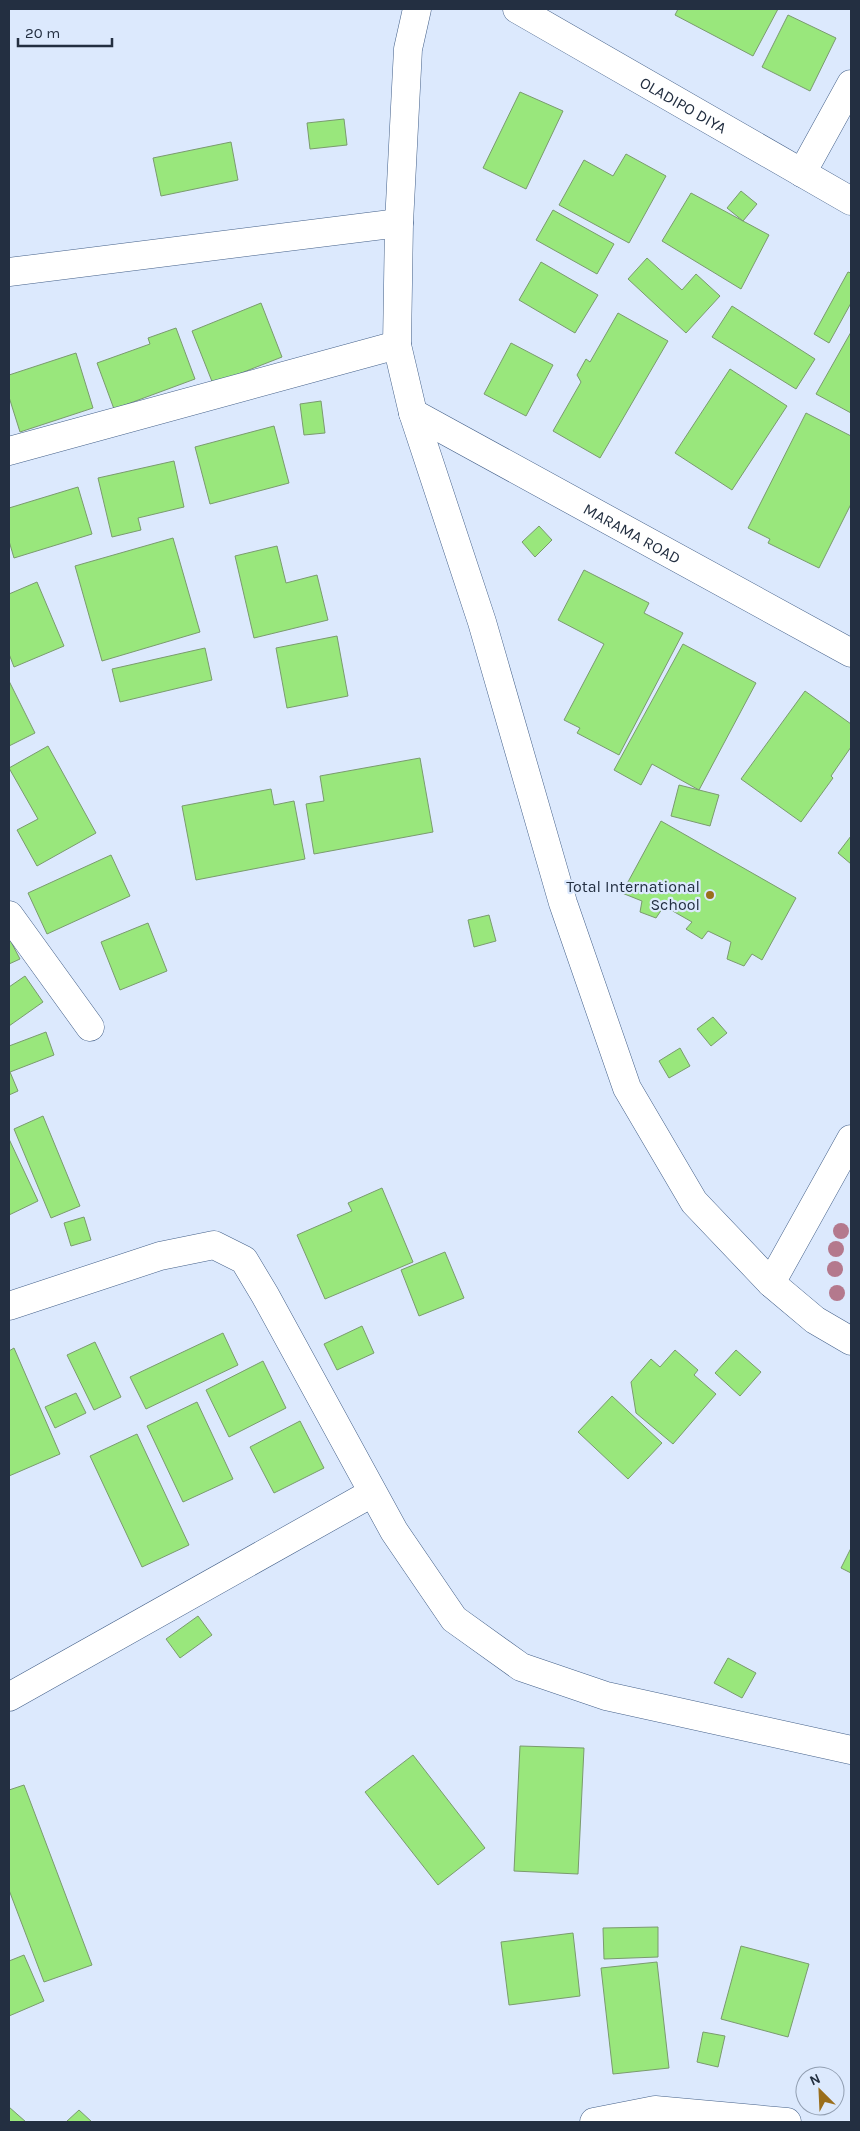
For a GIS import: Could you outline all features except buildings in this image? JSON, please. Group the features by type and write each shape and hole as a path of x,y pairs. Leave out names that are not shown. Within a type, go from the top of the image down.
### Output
{"street":[{"path":"417,9 408,49 399,223 397,345 413,413 482,622 562,903 628,1088 694,1202 771,1283 815,1320 851,1341"},
{"name":"OLADIPO DIYA","path":"517,9 851,201"},
{"path":"802,173 851,84"},
{"path":"9,272 399,223"},
{"path":"9,450 397,345"},
{"name":"MARAMA ROAD","path":"413,413 851,653"},
{"path":"9,914 90,1027"},
{"path":"771,1283 851,1139"},
{"path":"9,1306 160,1256 214,1244 244,1260 394,1531 454,1619 521,1667 606,1696 851,1750"},
{"path":"9,1697 372,1493"},
{"path":"594,2122 655,2110 787,2122"}],"place":[{"name":"Total International School","path":"710,895"}]}
